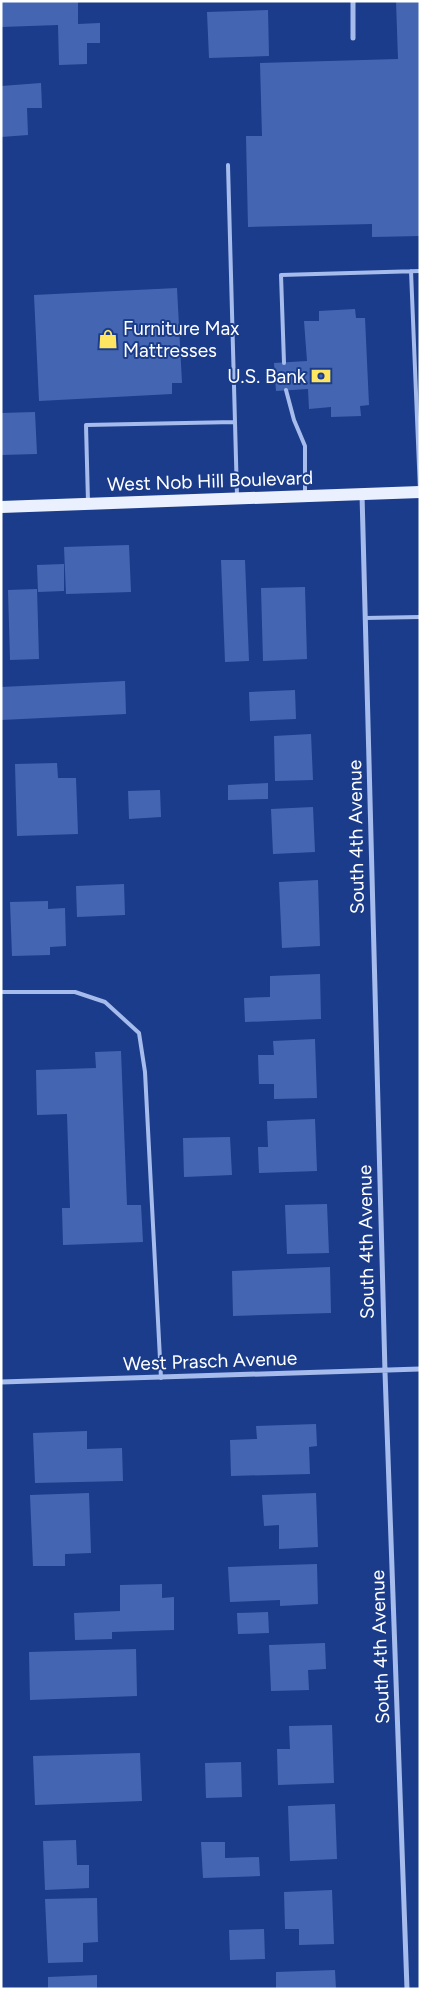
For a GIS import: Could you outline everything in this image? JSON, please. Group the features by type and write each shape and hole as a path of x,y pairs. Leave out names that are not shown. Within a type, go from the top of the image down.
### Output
{"main road":[{"name":"West Nob Hill Boulevard","path":"1,507 420,492"}],"street":[{"path":"353,1 353,38"},
{"name":"South 4th Avenue","path":"362,494 385,1372 407,1989"},
{"name":"West Prasch Avenue","path":"1,1382 420,1370"}],"lane":[{"path":"228,165 237,499"},
{"path":"412,271 420,492"},
{"path":"284,362 281,276 420,271"},
{"path":"286,390 294,420 304,446 305,496"},
{"path":"88,504 86,425 235,422"},
{"path":"365,618 420,616"},
{"path":"1,992 75,992 105,1002 139,1033 145,1072 161,1378"}],"building":[{"path":"1,1 78,1 78,24 100,23 100,43 87,43 87,64 59,65 58,25 1,27"},
{"path":"396,1 420,1 420,236 372,237 372,224 248,227 246,136 262,136 260,63 398,59"},
{"path":"268,10 269,56 209,58 207,12"},
{"path":"41,83 42,108 27,108 28,135 1,137 1,86"},
{"name":"Furniture Max Mattresses","path":"177,288 182,383 172,383 172,394 39,401 34,295"},
{"name":"U.S. Bank","path":"355,309 356,318 365,318 369,405 360,406 361,416 331,417 331,407 309,409 308,389 276,391 274,363 307,361 304,321 319,321 319,311"},
{"path":"35,412 37,454 1,455 1,413"},
{"path":"129,545 131,592 66,594 64,547"},
{"path":"221,560 245,560 249,661 225,662"},
{"path":"64,564 64,591 38,592 37,565"},
{"path":"305,587 307,659 263,661 261,588"},
{"path":"37,589 39,659 10,660 8,590"},
{"path":"125,681 126,714 1,720 1,687"},
{"path":"295,690 296,719 250,721 249,692"},
{"path":"311,734 313,780 275,781 274,736"},
{"path":"57,763 58,778 76,778 78,834 17,836 15,764"},
{"path":"268,783 268,799 228,800 228,785"},
{"path":"160,790 161,817 129,819 128,791"},
{"path":"313,807 315,852 273,854 271,809"},
{"path":"318,880 320,946 282,948 279,882"},
{"path":"124,884 125,915 77,917 76,886"},
{"path":"48,901 48,909 65,908 66,946 50,947 50,955 12,956 10,902"},
{"path":"320,974 321,1019 245,1022 244,998 270,997 270,976"},
{"path":"315,1039 317,1098 274,1099 274,1084 259,1084 258,1055 274,1055 273,1041"},
{"path":"121,1051 127,1205 141,1205 143,1242 63,1245 62,1208 70,1208 67,1114 37,1115 36,1070 96,1068 95,1052"},
{"path":"315,1119 317,1171 259,1173 258,1147 268,1147 267,1121"},
{"path":"230,1137 232,1175 184,1177 183,1138"},
{"path":"327,1204 329,1253 287,1254 285,1205"},
{"path":"330,1267 331,1313 233,1316 232,1271"},
{"path":"316,1424 317,1446 309,1447 310,1474 231,1476 230,1440 257,1439 256,1426"},
{"path":"87,1431 87,1449 122,1448 123,1481 35,1483 33,1433"},
{"path":"89,1493 91,1553 65,1554 65,1566 33,1566 30,1495"},
{"path":"316,1493 318,1547 279,1549 279,1525 264,1526 262,1495"},
{"path":"317,1564 318,1604 280,1606 280,1600 230,1602 228,1567"},
{"path":"162,1584 162,1598 174,1597 174,1630 112,1632 112,1639 75,1640 74,1613 120,1611 120,1585"},
{"path":"268,1612 269,1633 238,1634 237,1613"},
{"path":"325,1643 326,1669 308,1670 309,1690 271,1691 269,1645"},
{"path":"136,1649 137,1696 30,1700 29,1652"},
{"path":"332,1725 334,1783 278,1785 277,1749 290,1749 289,1726"},
{"path":"140,1753 142,1801 35,1805 33,1756"},
{"path":"241,1762 242,1797 206,1798 205,1763"},
{"path":"335,1804 337,1859 290,1861 288,1806"},
{"path":"76,1840 77,1865 89,1865 89,1888 45,1890 43,1841"},
{"path":"201,1842 225,1842 225,1858 259,1857 260,1876 203,1878"},
{"path":"332,1890 334,1944 299,1945 299,1929 285,1929 284,1892"},
{"path":"97,1898 98,1942 83,1943 83,1962 48,1963 45,1899"},
{"path":"264,1929 265,1959 230,1960 229,1930"},
{"path":"335,1970 336,1989 276,1989 276,1972"},
{"path":"97,1975 97,1989 48,1989 48,1977"}],"place":[{"name":"Furniture Max Mattresses","path":"108,339"},
{"name":"U.S. Bank","path":"321,376"}]}
